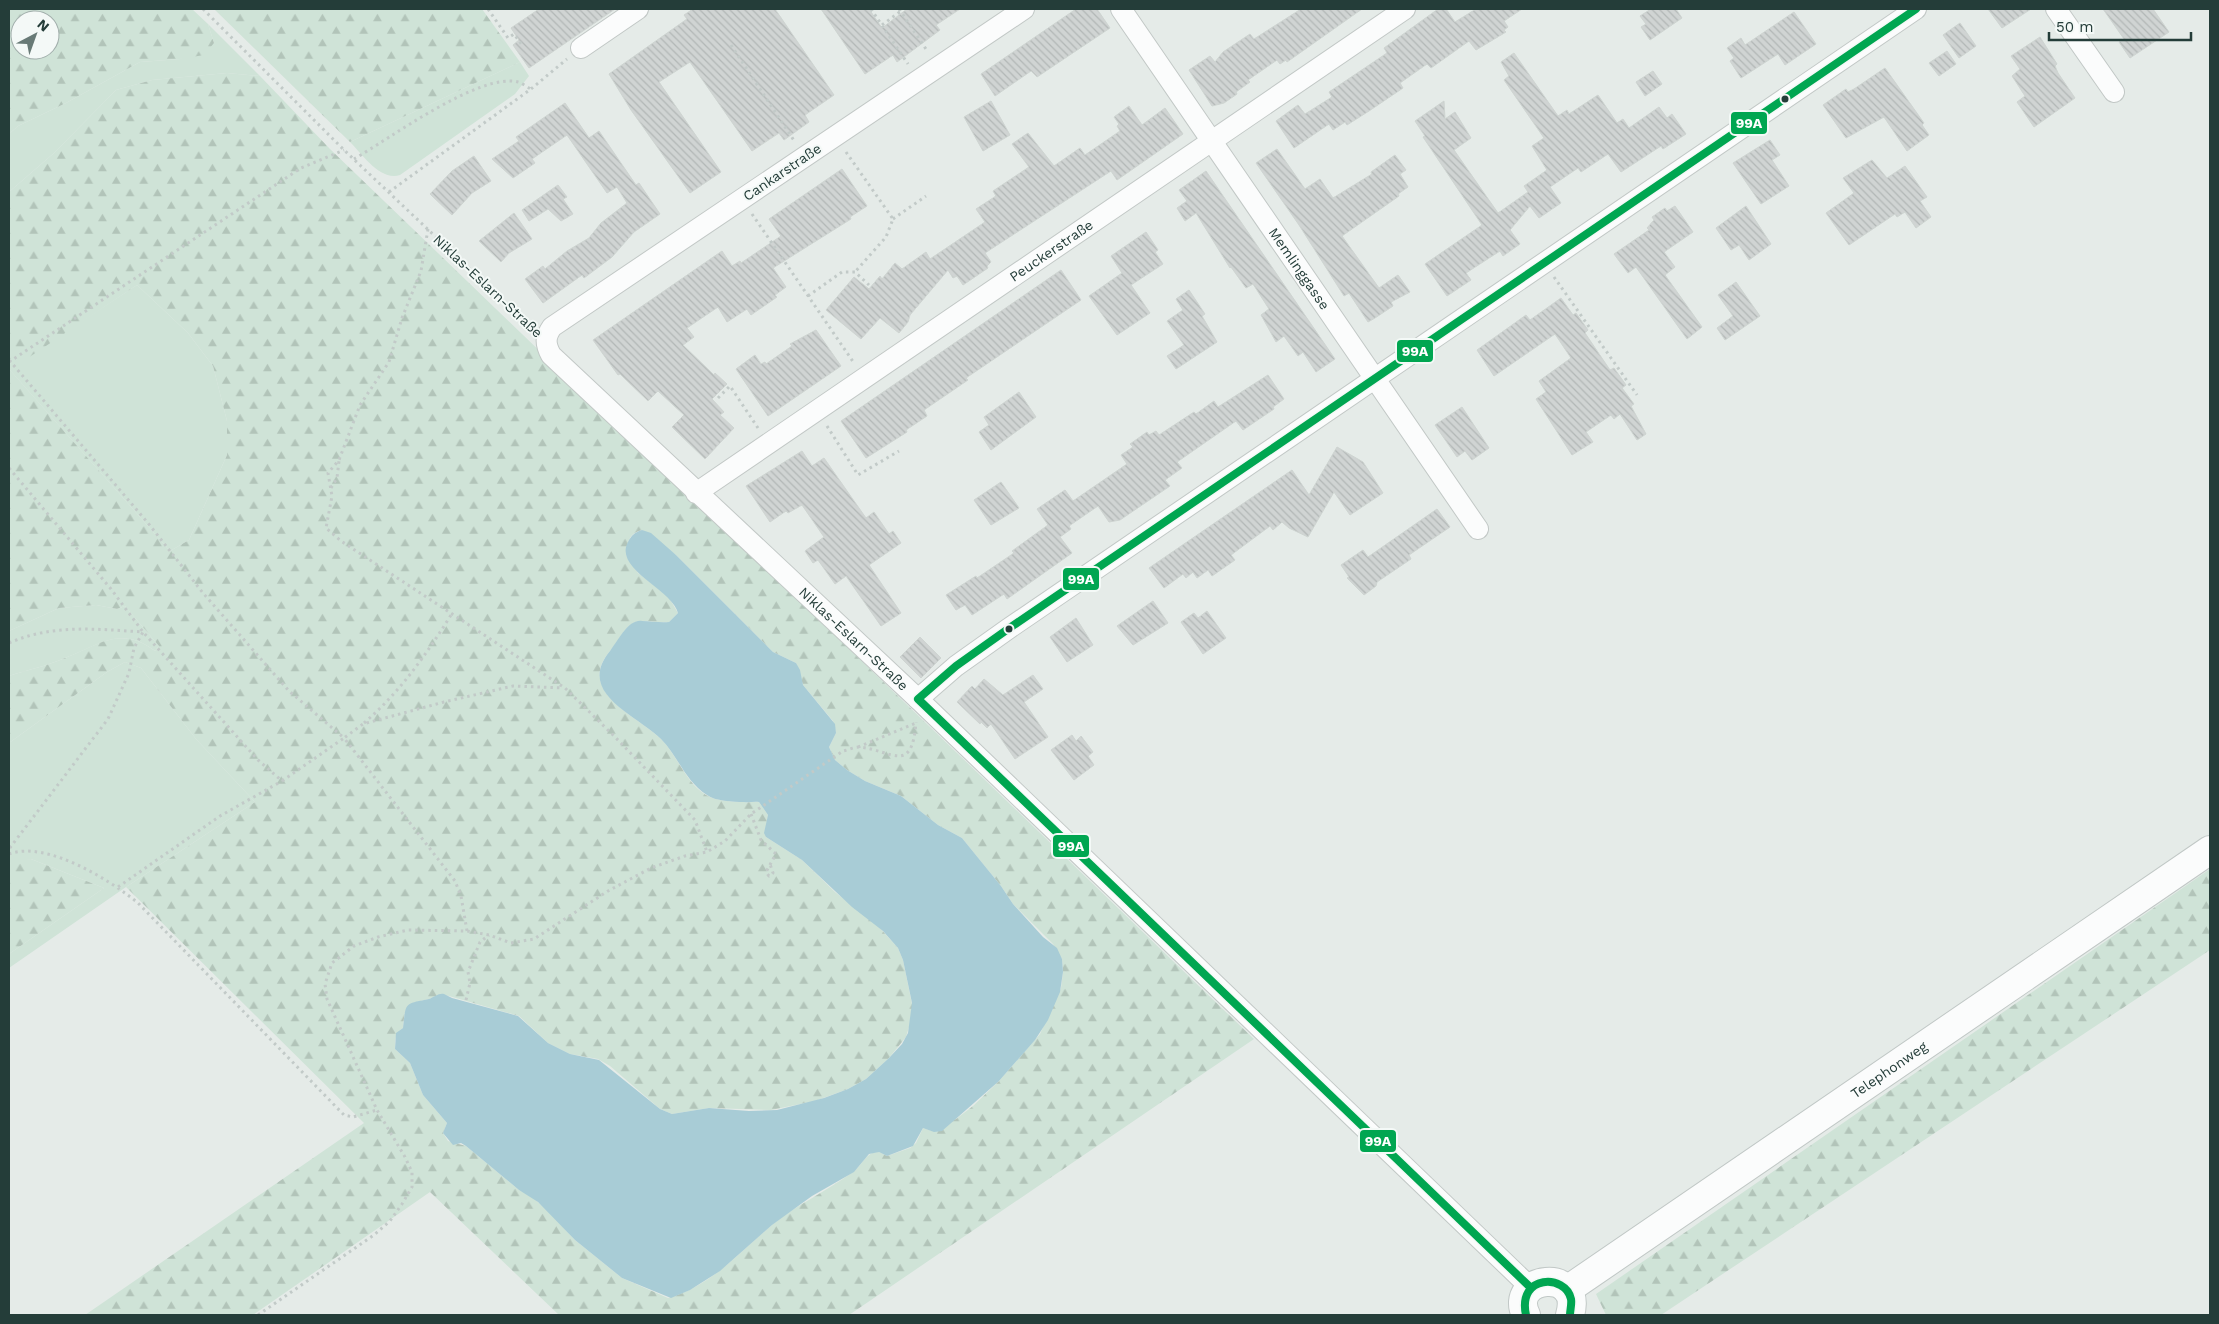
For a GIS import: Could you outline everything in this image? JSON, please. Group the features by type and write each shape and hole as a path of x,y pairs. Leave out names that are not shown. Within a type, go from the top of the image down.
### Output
{"street":[{"path":"581,48 638,9"},
{"name":"Cankarstraße","path":"546,340 552,327 1024,9"},
{"name":"Memlinggasse","path":"1121,9 1478,529"},
{"name":"Peuckerstraße","path":"696,493 1406,9"},
{"path":"918,699 956,666 1001,634 1916,9"},
{"path":"2056,9 2114,92"},
{"name":"Niklas-Eslarn-Straße","path":"546,340 551,355 696,493 918,699 1531,1288"},
{"name":"Telephonweg","path":"1569,1303 2210,850"},
{"path":"1526,1315 1523,1302 1531,1288 1538,1283 1554,1282 1569,1303"}],"path":[{"name":"Niklas-Eslarn-Straße","path":"203,9 344,150 546,340"},
{"path":"488,9 508,38 514,34 522,45"},
{"path":"871,9 919,80"},
{"path":"882,25 900,10 939,67"},
{"path":"731,45 805,157"},
{"path":"389,192 532,89 581,48"},
{"path":"354,159 468,91 495,82 517,82 532,89"},
{"path":"835,137 892,219"},
{"path":"344,150 301,168 9,362 148,523 203,593 289,691 344,738 455,881 461,896 467,931"},
{"path":"855,272 886,237 892,219 926,196"},
{"path":"742,199 864,378"},
{"path":"331,488 337,478 339,460 360,405 389,362 402,318 421,271 428,229"},
{"path":"1544,263 1637,395"},
{"path":"808,296 842,272 855,272 869,285"},
{"path":"718,398 730,386 768,444"},
{"path":"817,411 858,475 899,451"},
{"path":"339,460 328,473 331,488 326,528 340,541 565,688 616,736 695,820 707,852"},
{"path":"9,468 111,589 143,632 258,760 282,781"},
{"path":"118,887 220,816 282,781 363,724 383,707 420,663 451,615"},
{"path":"9,643 28,634 68,628 143,632"},
{"path":"9,849 108,719 129,673 134,648 143,632"},
{"path":"363,724 513,686 565,688"},
{"path":"857,747 896,757 905,754 914,742 918,699"},
{"path":"258,1315 374,1235 390,1221 412,1188 412,1172 377,1110 327,999 325,984 332,963 354,946 378,937 408,930 467,931 489,935 511,944 534,939 608,891 651,868 685,856 707,852 726,841 751,814 843,751 916,723"},
{"path":"751,814 761,840 776,854 770,864"},
{"path":"9,854 17,850 46,854 85,867 118,887 138,904 344,1115 353,1117 377,1110"},
{"path":"466,1000 470,983 468,972 480,942 489,935"}],"green space":[{"path":"9,9 192,9 208,24 214,43 204,55 140,62 66,103 18,126 9,134"},
{"path":"214,9 482,9 520,62 350,142"},
{"path":"208,24 260,76 227,73 152,80 116,90 54,153 9,192 9,134 18,126 66,103 140,62 180,59 214,43"},
{"path":"520,62 529,76 515,94 400,175 393,176 379,171 350,142"},
{"path":"227,73 260,76 330,149 1254,1039 849,1315 559,1315 430,1192 253,1315 85,1315 364,1123 126,887 255,802 196,739 141,668 125,662 107,672 9,743 9,676 51,663 99,643 120,638 142,643 155,651 159,646 125,606 117,609 96,605 59,608 9,631 9,192 54,153 116,90 152,80","holes":["137,285 188,333 213,366 227,421 227,455 189,540 170,551 10,370","642,530 676,555 773,652 796,663 803,685 833,721 836,733 829,747 835,760 865,781 901,796 938,825 962,838 1001,886 1013,904 1053,944 1062,959 1063,972 1061,988 1040,1034 999,1081 973,1106 956,1119 932,1131 923,1128 916,1143 910,1148 887,1156 879,1152 867,1156 853,1172 773,1224 737,1257 711,1277 684,1293 668,1298 622,1278 575,1240 531,1196 519,1190 466,1146 448,1141 443,1133 447,1123 423,1095 410,1063 395,1049 396,1037 403,1028 406,1010 411,1004 438,996 449,996 519,1016 548,1043 570,1054 598,1059 610,1066 660,1109 672,1114 709,1108 771,1110 815,1101 848,1089 866,1079 889,1058 906,1037 912,1017 912,1004 903,960 898,948 879,927 835,892 802,860 766,837 768,815 759,802 725,801 715,799 699,790 661,739 614,702 605,691 600,679 601,666 628,627 642,621 669,622 678,613 668,596 638,573 626,555 631,536"]},
{"path":"137,285 188,333 213,366 227,421 227,455 189,540 170,551 9,369"},
{"path":"96,605 117,609 125,606 159,646 155,651 143,643 131,639 120,638 110,640 51,663 9,676 9,631 59,608"},
{"path":"125,662 141,668 196,739 255,802 126,887 9,968 9,954 104,888 31,859 9,864 9,743 107,672"},
{"path":"31,859 104,888 9,954 9,864 16,860"},
{"path":"2210,869 2210,950 1661,1315 1606,1315 1596,1294"}],"water":[{"path":"642,530 651,533 676,555 773,652 796,663 800,670 803,685 835,724 836,733 829,747 835,760 865,781 901,796 938,825 962,838 1001,886 1013,904 1043,937 1057,948 1062,959 1063,972 1060,992 1048,1020 1035,1040 999,1081 942,1131 934,1132 923,1128 913,1146 887,1156 879,1152 869,1154 854,1172 812,1196 772,1225 720,1271 690,1290 671,1298 622,1278 575,1240 538,1202 519,1190 466,1146 461,1143 453,1145 443,1133 447,1123 423,1095 410,1063 395,1049 396,1033 403,1028 408,1006 415,1002 444,994 452,998 518,1016 548,1043 570,1054 599,1060 660,1109 672,1114 709,1108 749,1111 777,1110 824,1098 848,1089 866,1079 902,1044 908,1033 912,1003 903,960 898,948 883,931 852,907 802,860 766,837 764,833 768,815 759,802 724,801 707,795 687,776 661,739 613,702 604,691 600,679 601,666 628,627 637,621 669,622 678,613 674,604 636,570 629,561 626,552 628,542 634,534"}],"building":[{"path":"539,9 615,9 529,68 513,45 519,40 511,28"},
{"path":"693,9 775,9 834,95 805,115 809,122 784,140 779,133 752,151 690,62 659,82 721,172 690,193 631,110 609,74 687,19 684,15"},
{"path":"821,9 869,9 882,28 907,9 960,9 936,25 940,30 897,62 893,55 865,74"},
{"path":"1076,9 1097,9 1110,28 1037,77 1031,71 995,96 981,74"},
{"path":"1301,9 1362,9 1287,62 1286,60 1280,64 1277,60 1248,80 1250,82 1224,103 1212,106 1189,70 1210,56 1215,62 1223,52 1250,34 1254,39"},
{"path":"1438,9 1446,9 1455,22 1476,9 1522,9 1504,21 1508,27 1504,30 1506,32 1476,50 1469,41 1431,68 1427,64 1400,83 1403,88 1347,125 1345,122 1333,130 1329,124 1294,148 1276,121 1298,105 1305,114 1332,97 1329,92 1387,53 1384,48"},
{"path":"1651,9 1676,9 1682,18 1650,40 1641,27 1646,24 1640,16"},
{"path":"1988,9 2031,9 2002,28"},
{"path":"2103,9 2153,9 2169,32 2130,58 2119,42 2124,39"},
{"path":"1794,12 1816,44 1785,65 1778,54 1741,78 1730,61 1734,58 1727,48 1741,38 1745,45"},
{"path":"1960,23 1976,46 1959,58 1943,35"},
{"path":"2040,37 2057,64 2055,66 2058,73 2075,98 2034,127 2017,102 2025,96 2012,76 2020,69 2011,56"},
{"path":"1947,51 1956,64 1939,76 1929,63"},
{"path":"1514,53 1558,116 1567,110 1569,114 1598,95 1617,123 1623,119 1629,128 1659,107 1667,118 1672,114 1686,134 1663,149 1661,146 1621,172 1608,154 1581,172 1578,168 1550,187 1561,203 1539,218 1530,206 1510,230 1520,244 1503,256 1500,251 1466,273 1471,280 1447,296 1425,264 1482,225 1423,137 1425,136 1415,121 1444,101 1445,119 1455,112 1471,138 1454,150 1498,213 1528,192 1524,186 1547,170 1532,146 1544,138 1504,80 1509,76 1501,62"},
{"path":"1885,68 1924,123 1922,125 1929,135 1907,151 1884,117 1846,138 1823,105 1846,89 1848,92 1854,89"},
{"path":"1653,71 1662,84 1645,96 1636,82"},
{"path":"991,101 1010,135 983,151 964,117"},
{"path":"565,103 589,138 599,131 636,185 639,183 660,214 634,232 612,257 584,278 582,275 543,303 525,279 543,266 545,269 567,251 589,238 601,223 627,203 617,187 607,193 567,135 532,159 535,163 513,178 492,159 519,141 516,137"},
{"path":"1129,106 1142,125 1165,108 1183,134 1117,180 1111,171 985,253 991,262 987,266 988,268 963,285 957,276 953,278 948,270 910,315 908,322 899,333 880,318 861,339 826,310 854,277 869,289 880,276 882,279 895,263 902,269 926,252 930,259 985,222 976,209 996,196 993,191 1029,167 1012,144 1028,133 1054,166 1080,148 1085,155 1120,131 1117,126 1119,124 1114,117"},
{"path":"1770,140 1780,155 1772,160 1789,186 1761,204 1733,163"},
{"path":"1277,149 1305,189 1320,179 1333,198 1372,174 1371,172 1395,155 1406,170 1400,174 1408,187 1398,194 1399,196 1342,236 1379,288 1398,275 1410,292 1391,302 1393,306 1368,322 1349,293 1344,296 1299,225 1256,163"},
{"path":"474,156 491,181 472,193 452,215 430,194 452,171"},
{"path":"1872,160 1887,178 1905,166 1927,197 1920,201 1931,217 1916,228 1905,212 1897,217 1895,214 1849,245 1826,213 1854,193 1843,178"},
{"path":"842,169 867,206 850,217 851,219 773,268 786,287 775,295 777,297 751,315 747,309 727,322 718,307 687,328 694,337 683,345 714,375 715,373 727,384 712,399 724,412 720,415 734,428 705,459 672,427 684,415 658,391 648,401 620,374 618,375 593,340 722,251 732,266 740,261 741,263 781,236 769,219"},
{"path":"1206,171 1335,359 1316,372 1303,352 1298,356 1284,336 1276,342 1261,315 1269,309 1253,284 1246,288 1230,268 1196,213 1185,221 1177,208 1187,201 1179,190"},
{"path":"558,185 567,197 563,199 573,214 561,221 548,209 529,221 522,210"},
{"path":"1675,206 1693,232 1664,252 1675,267 1665,275 1702,327 1687,339 1636,267 1628,273 1614,254 1649,230 1647,228 1654,220 1652,217 1665,208 1667,211"},
{"path":"1746,206 1771,244 1749,260 1739,245 1731,250 1716,228"},
{"path":"514,213 532,239 509,253 501,262 479,241"},
{"path":"1146,232 1158,250 1155,252 1163,264 1131,285 1150,313 1117,335 1089,296 1122,273 1111,256"},
{"path":"1061,270 1081,300 966,378 968,380 924,410 927,416 906,430 907,432 866,458 841,421"},
{"path":"1736,282 1760,316 1725,340 1717,328 1733,316 1718,295"},
{"path":"1189,290 1205,314 1202,316 1217,342 1176,369 1167,356 1184,345 1167,321 1183,310 1176,299"},
{"path":"1561,298 1573,315 1576,313 1588,330 1585,333 1610,370 1614,368 1626,385 1622,388 1634,404 1631,406 1646,434 1637,440 1620,414 1614,419 1611,415 1586,432 1593,442 1572,455 1536,399 1546,392 1539,381 1571,358 1555,334 1494,376 1477,350 1526,315 1530,320"},
{"path":"816,330 841,366 768,416 736,369 755,355 761,364 765,362 766,364 792,346 790,344"},
{"path":"1268,375 1284,399 1273,407 1274,409 1243,430 1236,421 1177,462 1182,468 1165,480 1170,486 1120,520 1109,522 1098,506 1069,526 1071,529 1060,537 1072,553 1007,599 1004,594 972,615 965,605 956,610 946,595 976,576 977,578 1014,553 1012,551 1048,525 1037,509 1065,490 1073,501 1127,464 1121,455 1133,447 1130,444 1147,432 1149,435 1156,431 1159,435 1194,412 1196,414 1214,401 1218,407"},
{"path":"1019,392 1036,417 991,450 979,432 989,425 984,417"},
{"path":"1462,407 1489,448 1472,460 1465,451 1457,457 1435,425"},
{"path":"1337,447 1363,462 1383,493 1350,515 1334,492 1308,537 1289,528 1282,522 1273,530 1270,526 1231,555 1235,560 1212,576 1208,570 1197,578 1193,572 1186,578 1183,574 1164,588 1149,568 1292,470 1309,495"},
{"path":"802,451 812,466 824,458 866,518 874,512 889,534 893,531 901,543 869,565 901,613 881,626 846,576 835,584 818,560 813,563 805,551 824,537 802,505 788,513 786,511 770,522 746,486"},
{"path":"1001,482 1019,508 991,525 974,500"},
{"path":"1437,509 1450,527 1409,555 1411,559 1377,582 1376,586 1364,595 1347,578 1349,577 1341,565 1363,550 1368,557"},
{"path":"1153,601 1168,623 1133,645 1117,626"},
{"path":"1207,611 1226,638 1203,654 1181,622 1194,613 1198,618"},
{"path":"1076,618 1093,645 1067,662 1050,637"},
{"path":"920,637 941,658 921,678 900,657"},
{"path":"1033,675 1043,689 1024,702 1048,737 1015,759 991,724 987,728 981,722 980,724 957,702 972,686 975,689 984,679 1003,695"},
{"path":"1072,735 1076,741 1081,736 1093,752 1088,756 1094,765 1074,780 1051,750"}],"transit line":[{"name":"99A","path":"918,699 956,666 1008,629 1916,9"},
{"name":"99A","path":"918,699 1531,1288"},
{"name":"99A","path":"1526,1315 1525,1302 1529,1292 1535,1285 1543,1282 1561,1285 1567,1291 1571,1299 1570,1315"}]}
